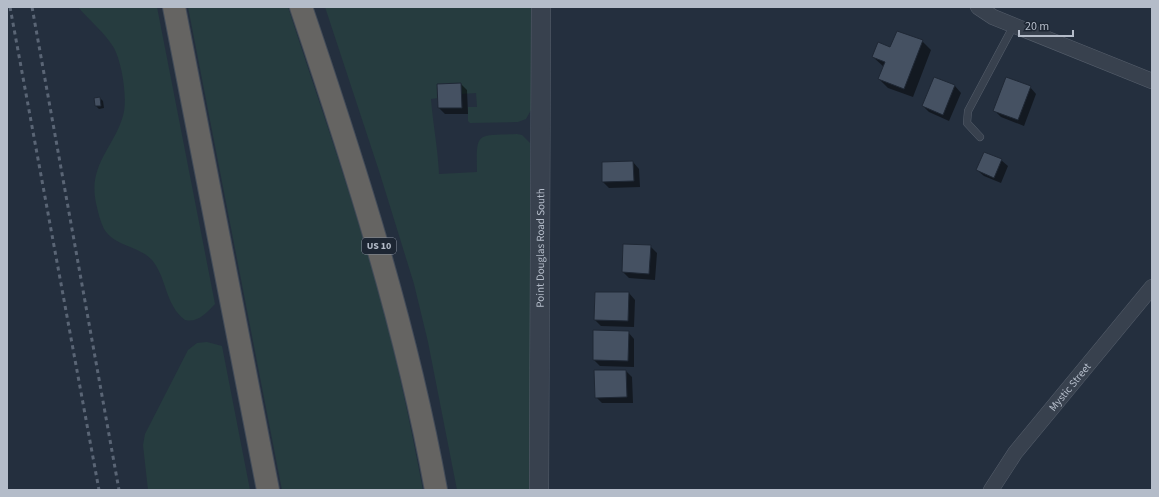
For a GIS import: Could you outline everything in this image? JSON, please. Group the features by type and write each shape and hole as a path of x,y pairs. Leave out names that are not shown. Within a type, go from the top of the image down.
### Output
{"highway":[{"path":"174,7 268,490"},
{"name":"US 10","path":"301,7 384,265 417,392 436,490"}],"street":[{"name":"Point Douglas Road South","path":"539,490 541,7"},
{"path":"978,7 993,16 1014,25 1152,81"},
{"name":"Mystic Street","path":"991,490 1016,453 1152,286"}],"lane":[{"path":"980,137 967,123 968,111 1014,25"}],"green space":[{"path":"78,7 157,7 215,304 198,319 190,321 185,320 178,314 170,299 161,275 152,260 140,251 114,239 104,229 101,223 94,190 95,178 98,167 119,128 123,116 125,100 123,81 122,72 114,48 102,32"},
{"path":"188,7 288,7 345,181 377,286 402,388 423,490 282,490"},
{"path":"325,7 531,7 531,110 526,119 518,122 470,123 468,121 468,107 477,107 476,93 461,94 461,83 437,84 438,98 431,99 439,174 477,172 477,149 482,138 487,136 517,134 522,135 530,143 530,490 457,490 428,342 414,284 380,174"},
{"path":"207,342 222,346 250,490 148,490 143,445 145,434 188,350 197,343"}],"building":[{"path":"897,31 923,40 904,89 878,79 885,62 872,57 878,42 890,47"},
{"path":"934,77 955,85 943,115 922,106"},
{"path":"1006,77 1031,86 1018,120 993,111"},
{"path":"461,83 462,108 438,108 437,84"},
{"path":"100,97 101,106 95,106 94,98"},
{"path":"984,152 1002,159 994,178 976,170"},
{"path":"633,161 634,181 602,182 602,162"},
{"path":"623,244 651,245 649,274 622,272"},
{"path":"595,292 629,292 628,321 594,320"},
{"path":"593,330 629,331 628,361 593,360"},
{"path":"594,370 626,370 627,397 595,398"}],"railway":[{"path":"10,7 99,490"},
{"path":"32,7 119,490"}]}
